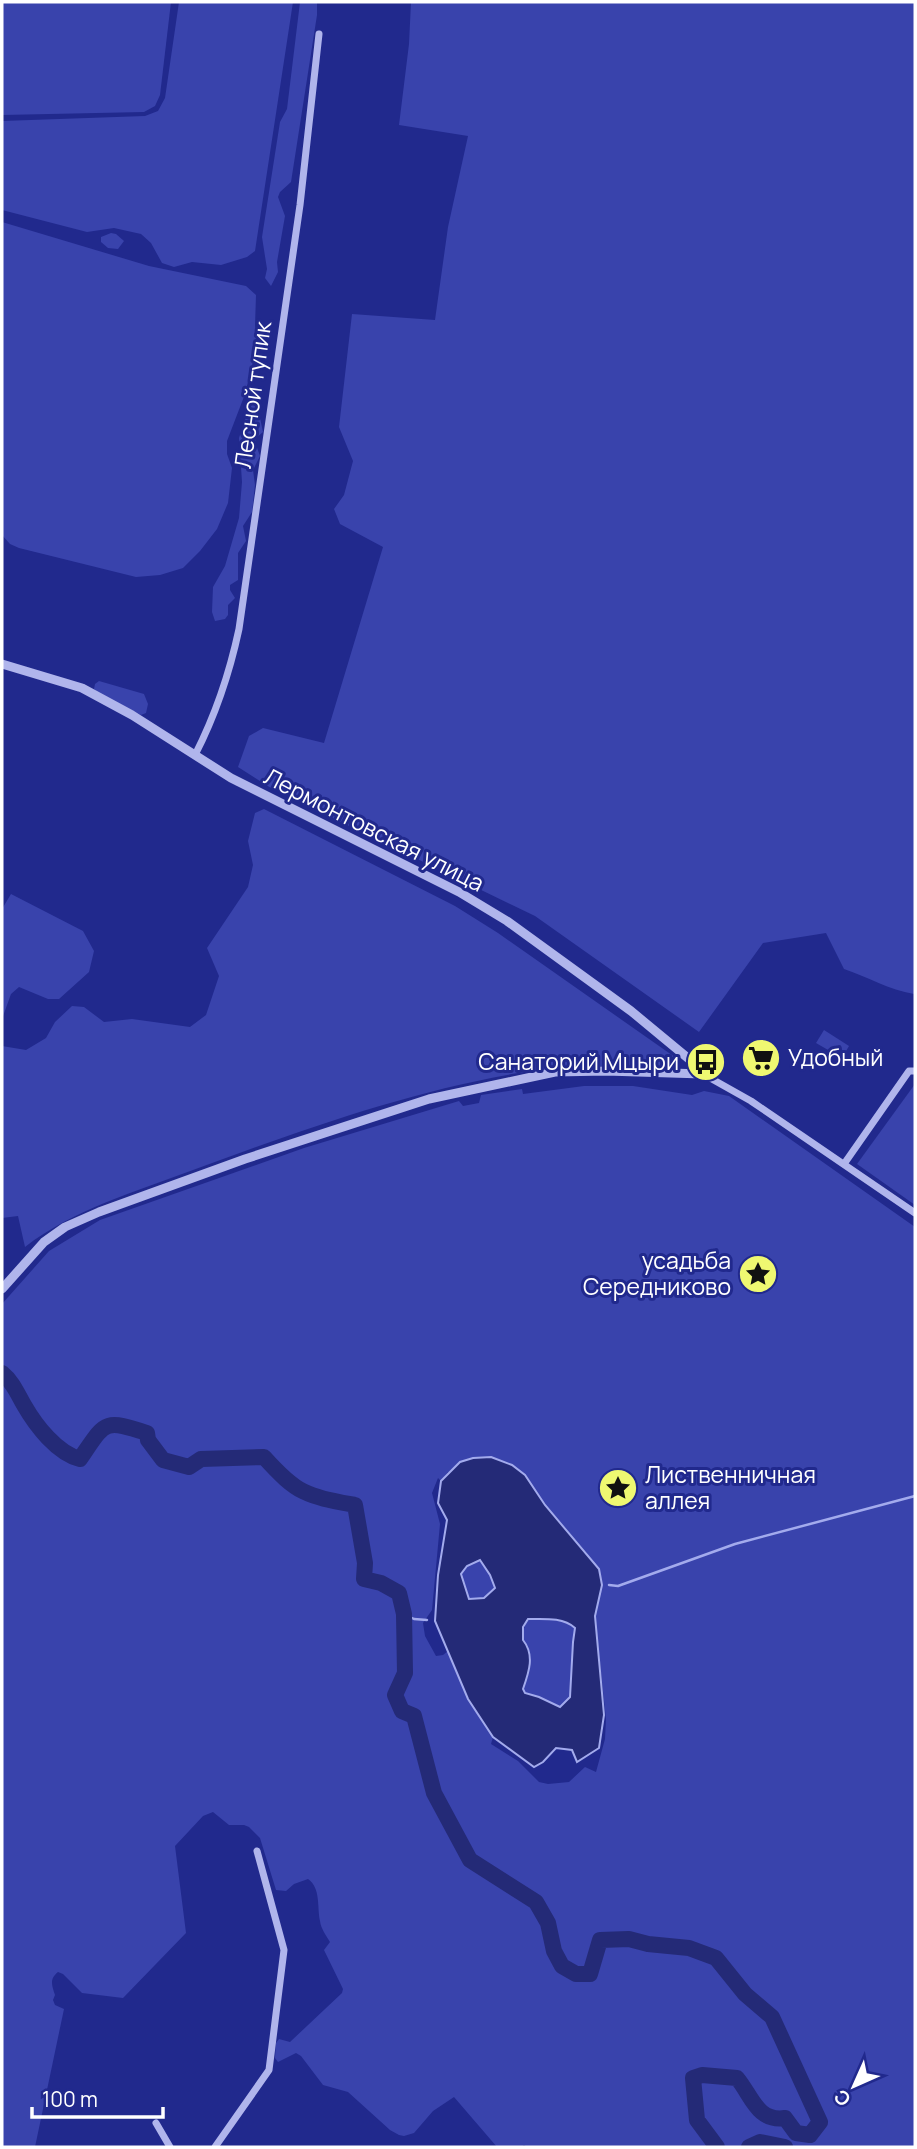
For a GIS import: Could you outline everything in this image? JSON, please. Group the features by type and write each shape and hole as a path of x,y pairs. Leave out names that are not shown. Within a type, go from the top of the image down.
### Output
{"street":[{"name":"Лесной тупик","path":"195,755 235,649 239,629 300,205 319,34"},
{"name":"Лермонтовская улица","path":"2,664 82,688 132,715 231,778 459,892 507,921 631,1011 703,1074"},
{"path":"2,1289 44,1242 65,1227 99,1212 258,1155 429,1099 555,1072 606,1070 703,1074 751,1101 915,1213"},
{"path":"844,1164 909,1071 915,1071"},
{"path":"215,2147 269,2070 284,1950 257,1852"},
{"path":"156,2123 170,2147"}],"shaded area":[{"path":"2,2 171,2 160,95 155,106 144,112 2,115"},
{"path":"179,2 293,2 255,251 247,257 221,265 192,262 174,267 162,263 151,243 141,234 114,228 87,232 2,210 2,121 145,116 158,111 165,98"},
{"path":"300,2 317,2 317,15 291,182 278,197 285,216 277,262 278,272 271,286 265,278 267,269 262,237 280,122 287,109"},
{"path":"411,2 915,2 915,997 914,994 844,969 826,933 763,943 699,1032 535,916 271,788 238,767 249,736 263,728 324,743 383,547 340,524 334,509 344,495 353,461 339,427 352,314 435,320 448,227 468,136 399,125"},
{"path":"2,222 149,266 246,286 256,295 255,326 258,341 245,394 227,441 227,454 232,468 228,503 217,529 183,568 160,575 136,577 19,548 10,544 2,535"},
{"path":"111,233 124,241 118,249 108,248 101,242 101,237"},
{"path":"256,394 256,415 260,418 263,432 255,442 260,456 253,470 255,485 252,512 243,526 246,541 238,553 238,580 230,585 235,598 228,605 225,619 215,621 212,612 213,587 225,566 239,518 242,482 239,438 252,398"},
{"path":"99,681 144,694 148,704 146,713 141,715 98,693 94,689"},
{"path":"264,809 455,906 498,933 679,1060 671,1068 594,1066 537,1070 476,1081 394,1102 273,1141 106,1202 64,1222 25,1247 18,1216 2,1218 2,1046 26,1050 46,1038 55,1022 72,1006 84,1007 104,1022 132,1019 190,1027 206,1015 219,976 207,948 248,887 253,865 248,841 255,813"},
{"path":"11,894 83,931 94,951 89,972 59,999 48,999 19,987 11,994 2,1019 2,909"},
{"path":"824,1030 849,1046 842,1058 816,1043"},
{"path":"915,1084 915,1205 857,1164"},
{"path":"584,1086 633,1086 692,1095 704,1091 729,1096 915,1227 915,2147 497,2147 454,2097 433,2111 414,2133 399,2135 348,2092 323,2085 301,2056 296,2053 278,2062 275,2058 276,2043 279,2039 290,2042 342,1993 343,1989 324,1950 330,1942 321,1924 315,1887 308,1879 294,1884 286,1891 276,1890 260,1838 249,1827 229,1825 213,1812 203,1816 175,1846 186,1933 123,1998 82,1993 63,1974 58,1972 53,1977 53,2000 55,2005 64,2009 35,2147 2,2147 2,1304 49,1251 100,1220 304,1148 459,1101 463,1106 479,1103 481,1095 522,1089 523,1094","holes":["448,1472 525,1475 545,1505 586,1552 602,1585 595,1616 606,1719 605,1739 596,1772 585,1767 569,1782 539,1782 518,1761 491,1744 493,1737 468,1699 448,1651 436,1656 425,1636 423,1623 432,1610 440,1524 432,1493 438,1478 441,1481"]},
{"path":"491,1457 512,1465 525,1475 545,1505 599,1569 602,1585 595,1616 604,1715 599,1748 577,1762 572,1750 556,1748 534,1767 493,1737 468,1699 435,1621 438,1575 447,1520 438,1503 441,1481 460,1462","holes":["480,1560 495,1588 484,1598 469,1599 461,1574 467,1566","528,1619 559,1620 575,1628 570,1697 560,1707 525,1693 523,1689 530,1664 529,1652 523,1640 523,1627"]},
{"path":"480,1560 495,1588 484,1598 468,1599 461,1574 467,1566"},
{"path":"528,1619 559,1620 576,1628 570,1697 559,1707 525,1693 523,1688 529,1671 524,1639"}],"waterway":[{"path":"2,1373 41,1430 55,1445 71,1456 80,1459 95,1437 107,1426 122,1426 147,1433 148,1440 163,1460 189,1467 201,1459 264,1457 295,1487 304,1492 355,1505 365,1563 364,1579 381,1583 399,1593 404,1614 405,1673 395,1695 402,1711 414,1716 434,1793 470,1860 536,1902 548,1923 554,1951 562,1966 576,1974 590,1974 600,1940 629,1939 648,1944 689,1948 716,1958 745,1994 772,2017 820,2122 810,2135 796,2133 785,2118 776,2118 761,2112 737,2078 702,2075 693,2078 697,2120 717,2147"},
{"path":"609,1585 618,1586 735,1544 915,1496"},
{"path":"404,1614 414,1619 427,1620"},
{"path":"749,2147 760,2142 785,2147"}],"place":[{"name":"Удобный","path":"761,1058"},
{"name":"Санаторий Мцыри","path":"706,1062"},
{"name":"усадьба Середниково","path":"758,1274"},
{"name":"Лиственничная аллея","path":"618,1488"}]}
